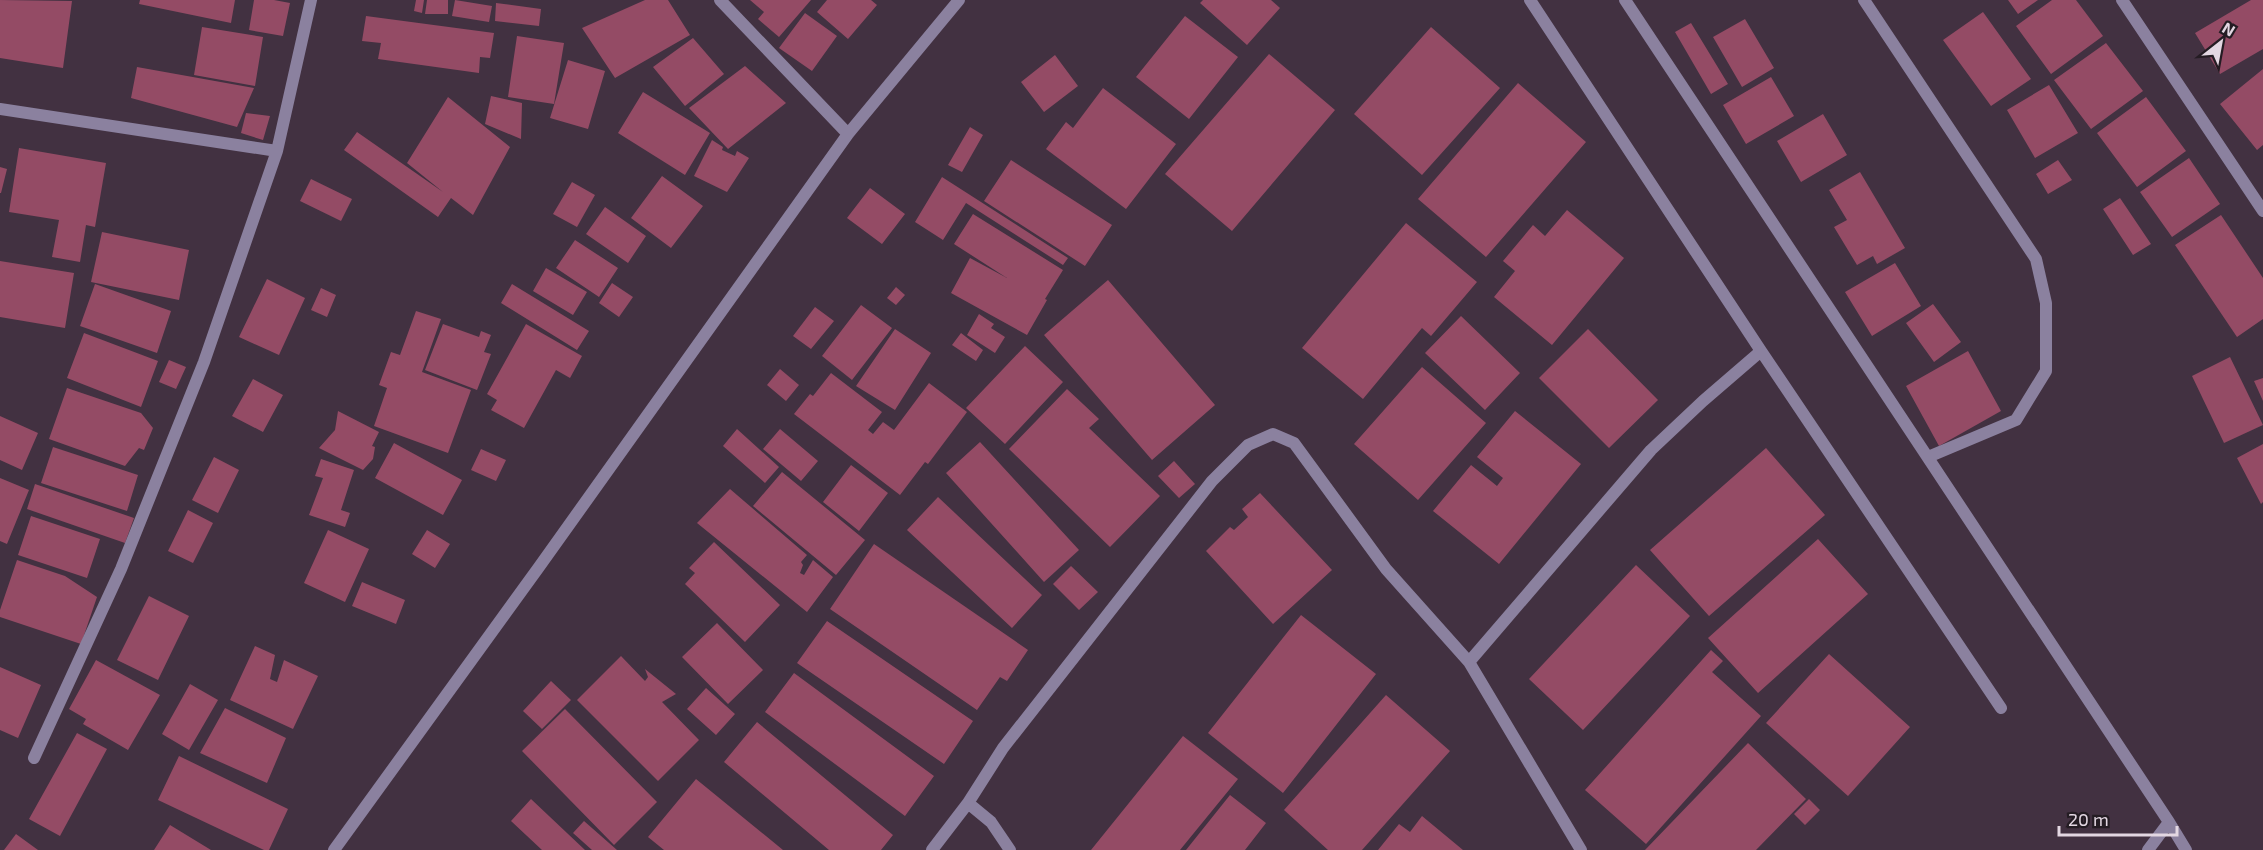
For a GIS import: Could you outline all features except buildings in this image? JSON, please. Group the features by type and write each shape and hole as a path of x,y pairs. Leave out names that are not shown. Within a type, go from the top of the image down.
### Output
{"street":[{"path":"34,758 121,569 200,373 277,151 310,0"},
{"path":"720,0 848,134"},
{"path":"333,850 553,548 848,134 959,0"},
{"path":"1530,0 1761,351 2001,708"},
{"path":"1624,0 2186,850"},
{"path":"1864,0 2037,259 2046,303 2046,371 2016,420 1928,457"},
{"path":"2122,0 2263,211"},
{"path":"0,109 277,151"},
{"path":"1469,662 1651,450 1702,401 1761,351"},
{"path":"932,850 968,803 1003,748 1212,481 1248,445 1273,434 1293,443 1386,568 1469,662 1581,850"},
{"path":"968,803 991,822 1010,850"},
{"path":"2148,850 2169,822"}]}
